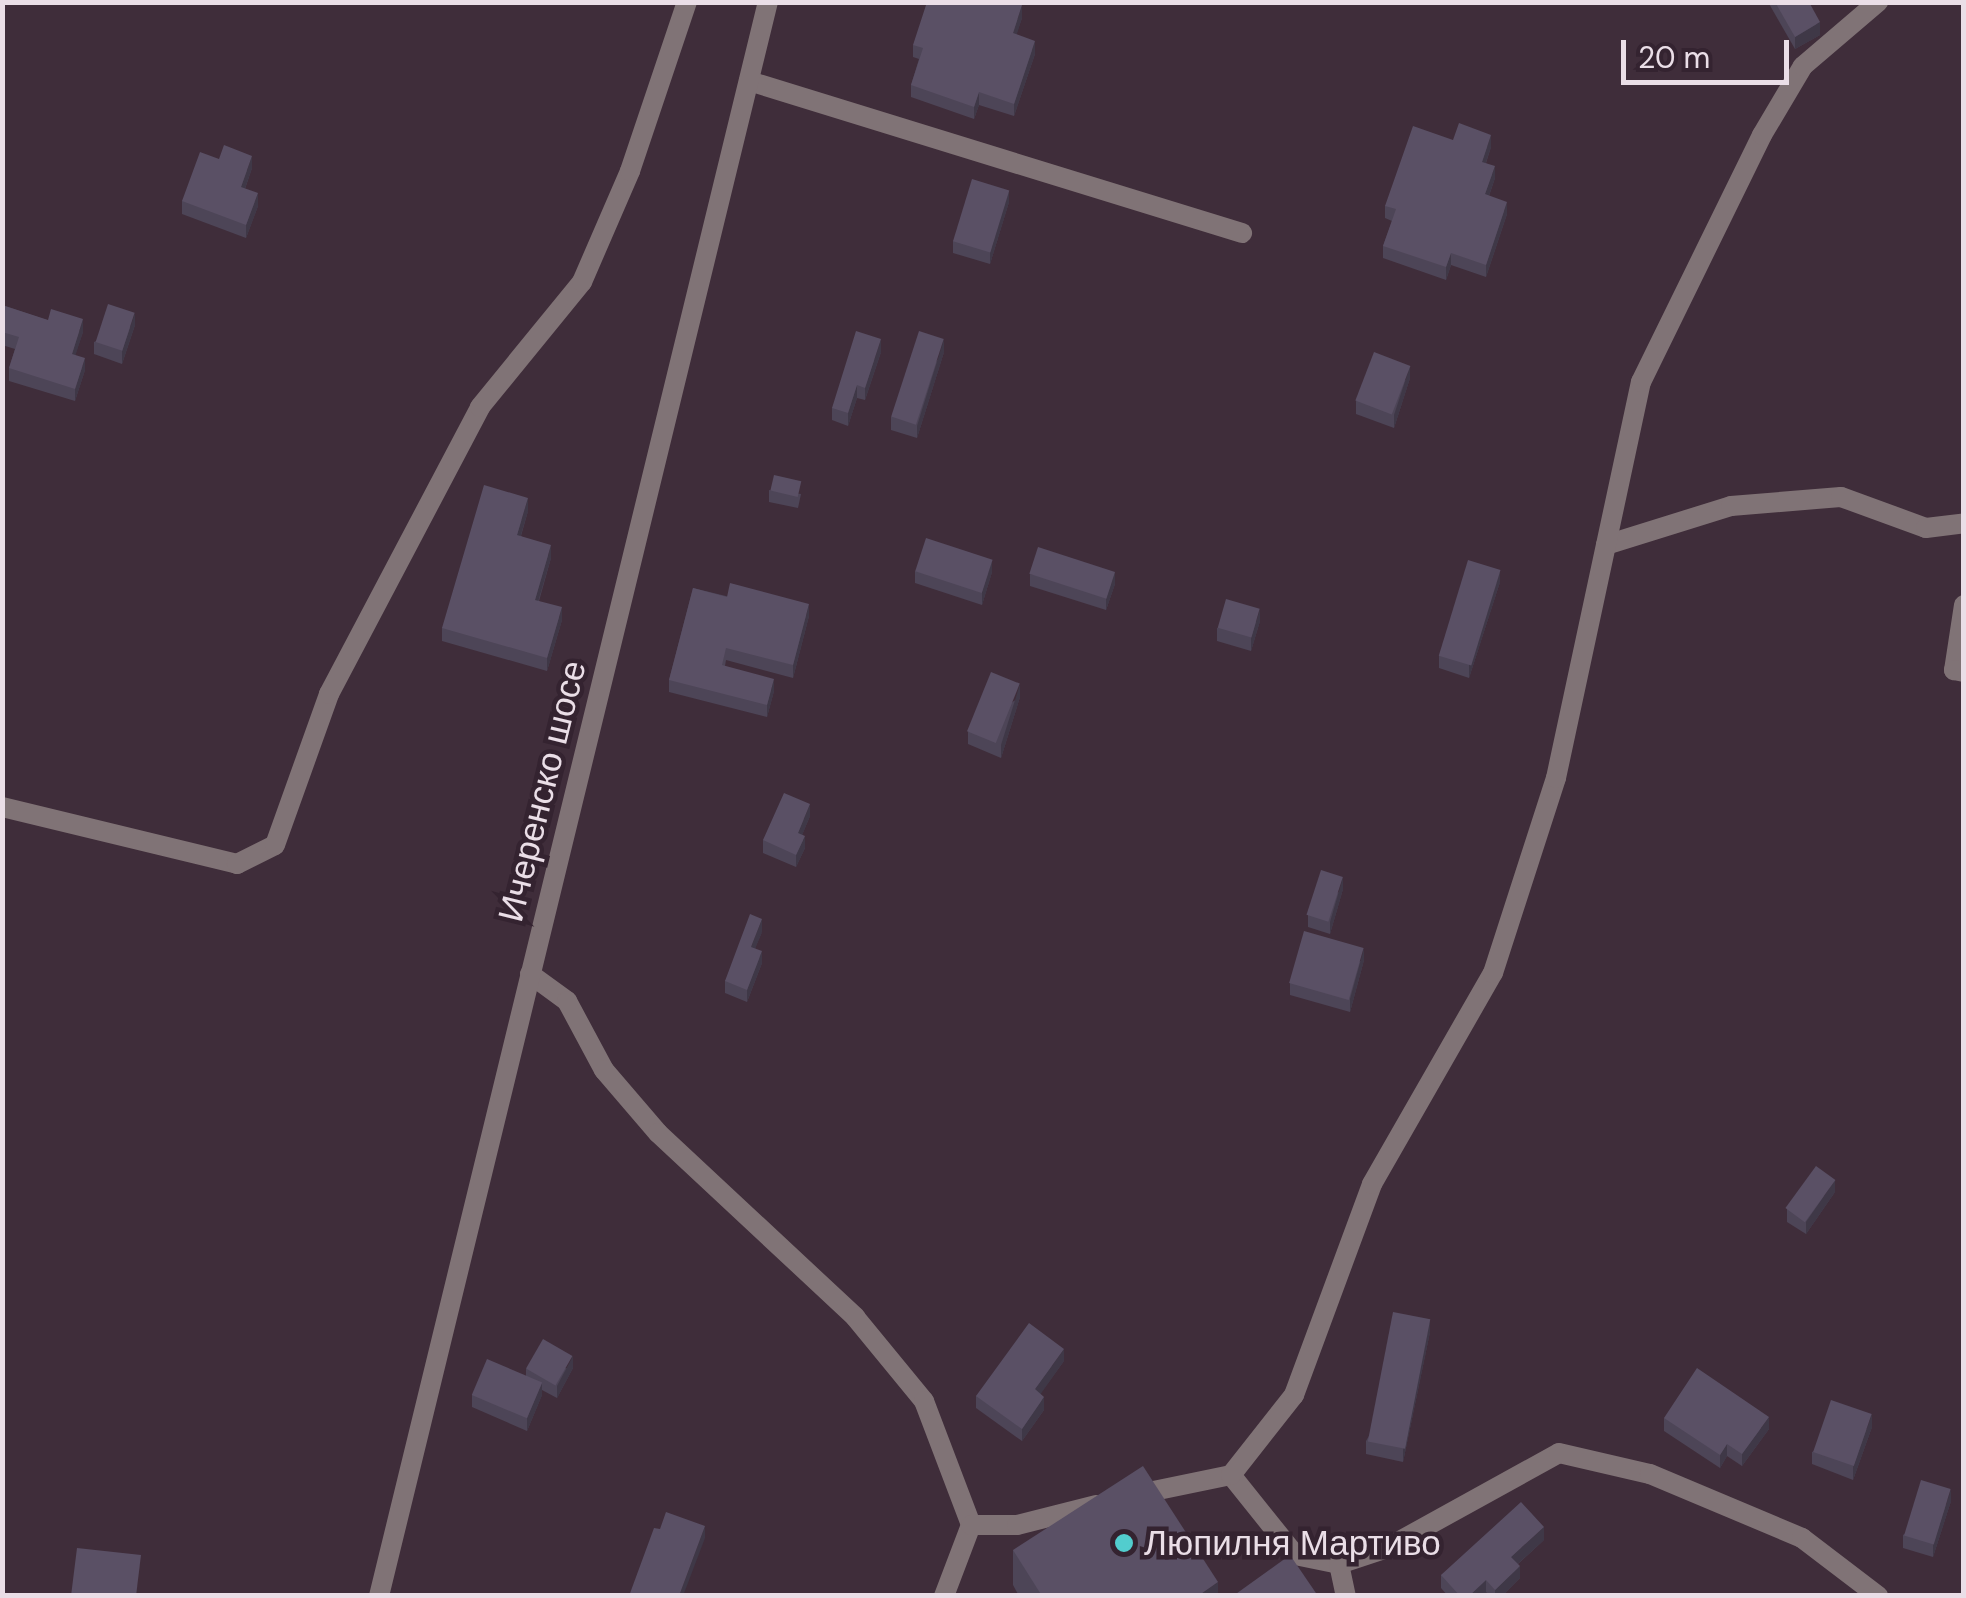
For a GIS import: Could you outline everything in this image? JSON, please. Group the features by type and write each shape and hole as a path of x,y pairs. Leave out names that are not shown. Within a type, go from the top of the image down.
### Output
{"street":[{"path":"2,807 238,864 275,845 329,694 461,441 480,408 582,282 630,172 687,2"},
{"name":"Ичеренско шосе","path":"378,1596 768,2"},
{"path":"971,1525 1016,1525 1231,1475 1294,1396 1372,1184 1494,974 1556,778 1640,382 1762,135 1803,66 1878,2"},
{"path":"748,82 1242,234"},
{"path":"1606,545 1731,506 1842,497 1926,528 1964,523"},
{"path":"1964,605 1954,670 1964,672"},
{"path":"530,974 567,1001 604,1070 658,1133 855,1316 924,1401 971,1525 944,1596"},
{"path":"1231,1475 1295,1555 1339,1564 1387,1548 1559,1453 1650,1474 1802,1538 1878,1596"},
{"path":"1339,1564 1346,1596"}],"building":[{"path":"927,2 1022,5 1013,33 1035,41 1014,104 979,92 974,107 911,85 923,48 913,45"},
{"path":"1775,2 1809,2 1820,22 1795,37"},
{"path":"1459,123 1491,135 1482,162 1495,166 1485,194 1507,202 1486,265 1451,253 1446,267 1383,246 1396,209 1385,206 1413,126 1453,140"},
{"path":"224,145 252,156 241,187 258,193 246,225 182,201 200,152 219,159"},
{"path":"972,179 1009,190 990,253 953,241"},
{"path":"108,304 135,313 122,351 96,342"},
{"path":"2,305 48,320 51,309 83,319 72,354 85,358 75,389 9,368 19,337 2,332"},
{"path":"856,331 881,339 865,388 857,385 848,413 832,408"},
{"path":"919,331 944,339 916,425 891,417"},
{"path":"1374,352 1410,366 1392,415 1355,401"},
{"path":"774,475 801,481 798,497 770,491"},
{"path":"484,485 528,498 517,535 551,545 535,600 562,607 547,658 442,628"},
{"path":"926,538 993,560 982,593 915,571"},
{"path":"1038,547 1115,572 1106,599 1029,574"},
{"path":"1468,560 1501,570 1471,666 1439,656"},
{"path":"730,583 809,604 793,665 726,648 722,665 774,679 767,705 669,680 693,588 727,597"},
{"path":"1226,599 1260,609 1251,637 1218,628"},
{"path":"991,672 1020,684 996,743 967,731"},
{"path":"784,793 810,804 798,833 805,836 796,855 763,840"},
{"path":"1321,870 1343,877 1328,922 1306,915"},
{"path":"750,914 762,919 751,947 762,951 747,990 725,981"},
{"path":"1304,931 1364,948 1349,1000 1289,983"},
{"path":"1816,1166 1835,1180 1805,1222 1785,1208"},
{"path":"1393,1312 1430,1319 1405,1449 1368,1442"},
{"path":"1029,1323 1064,1349 1035,1389 1044,1397 1022,1429 976,1396"},
{"path":"543,1339 572,1356 555,1385 526,1368"},
{"path":"487,1359 542,1382 527,1418 472,1395"},
{"path":"1697,1368 1769,1417 1742,1454 1727,1444 1720,1455 1664,1418"},
{"path":"1831,1400 1872,1414 1854,1466 1813,1452"},
{"path":"1143,1466 1218,1582 1198,1596 1042,1596 1013,1550"},
{"path":"1921,1480 1951,1489 1934,1545 1904,1535"},
{"path":"1521,1502 1544,1527 1511,1557 1520,1566 1495,1590 1486,1580 1469,1596 1460,1596 1441,1575"},
{"path":"666,1512 705,1526 679,1596 629,1596 654,1528 660,1529"},
{"path":"77,1548 141,1555 136,1596 71,1596"},
{"path":"1290,1555 1318,1596 1233,1596"}],"place":[{"name":"Люпилня Мартиво","path":"1124,1543"}]}
